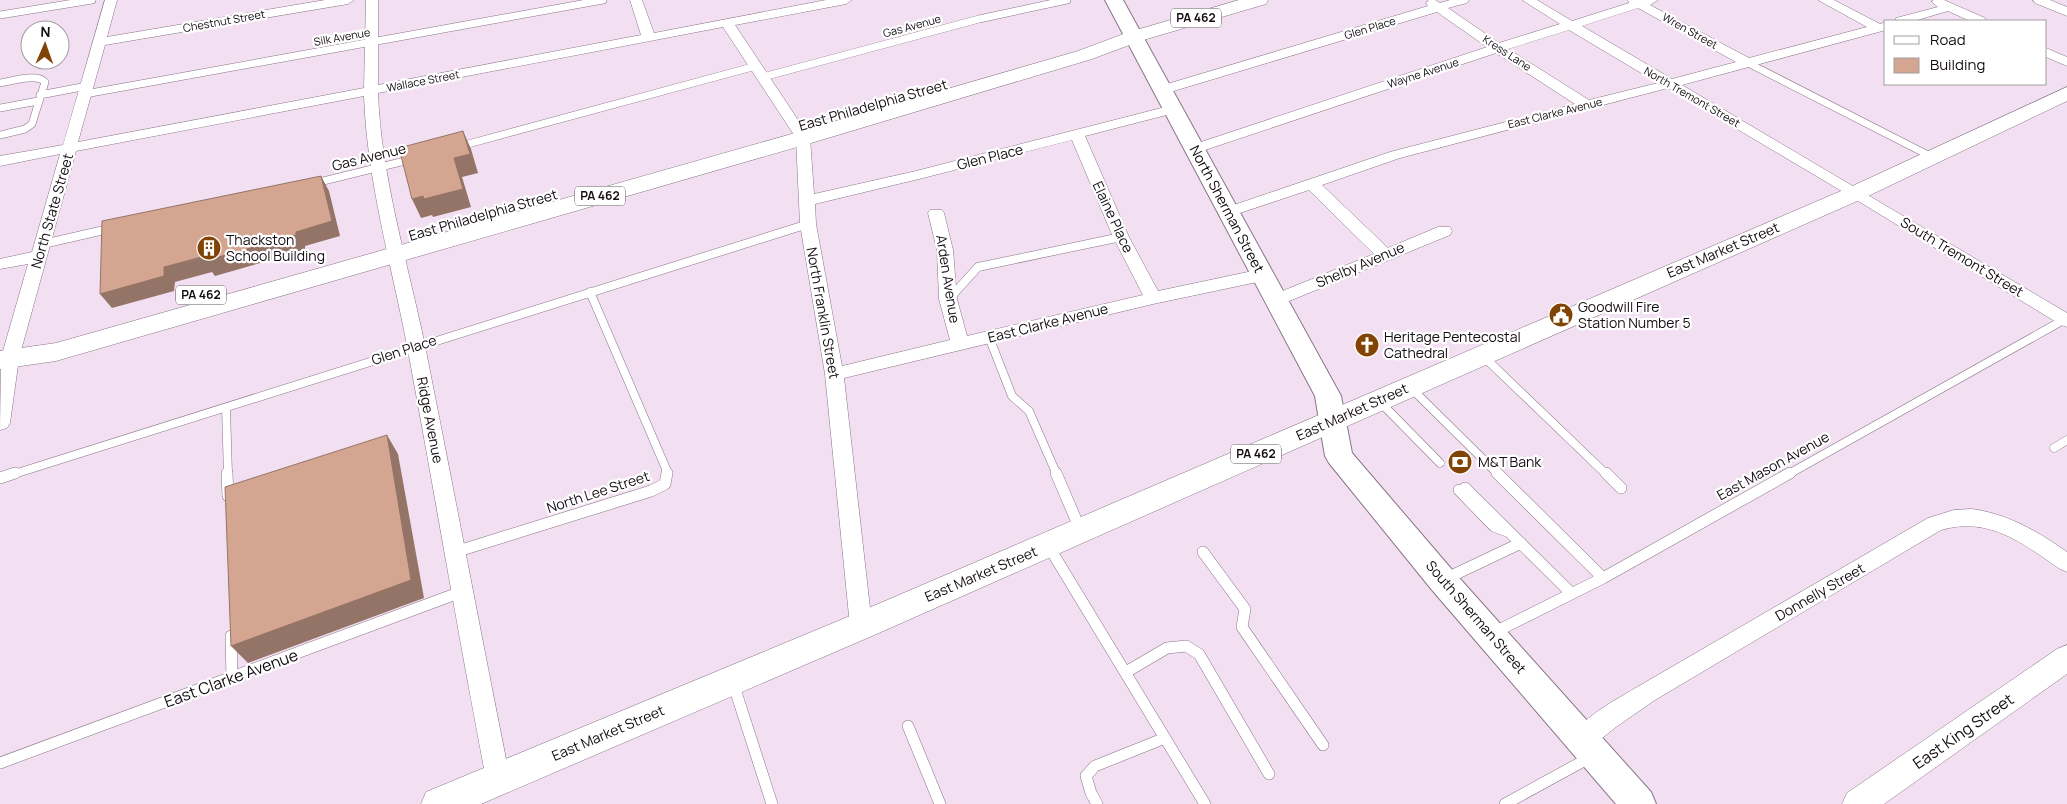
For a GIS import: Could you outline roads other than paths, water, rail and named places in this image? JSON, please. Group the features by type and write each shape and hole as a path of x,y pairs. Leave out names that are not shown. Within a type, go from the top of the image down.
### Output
{"main road":[{"name":"North Sherman Street","path":"1114,0 1328,396 1332,421"},
{"name":"East Philadelphia Street","path":"5,359 56,352 395,247 799,132 1076,58 1133,37 1259,0"},
{"name":"East Market Street","path":"439,804 861,626 1856,193 1930,156 2067,93"},
{"name":"South Sherman Street","path":"1332,421 1339,456 1443,580 1638,804"}],"street":[{"name":"North State Street","path":"0,423 5,359 41,250 111,0"},
{"name":"Chestnut Street","path":"99,42 348,0"},
{"name":"Ridge Avenue","path":"372,0 371,91 374,132 498,779"},
{"path":"636,0 649,38"},
{"name":"Wallace Street","path":"0,161 846,0"},
{"name":"Kress Lane","path":"1427,0 1497,48 1587,105"},
{"name":"Glen Place","path":"806,201 1077,135 1167,100 1463,0"},
{"name":"North Tremont Street","path":"1528,0 1856,193"},
{"path":"1824,0 1882,27"},
{"path":"1935,0 1978,20"},
{"path":"2039,0 2067,12"},
{"name":"Wayne Avenue","path":"1194,149 1641,1"},
{"name":"Wren Street","path":"1641,1 1748,63"},
{"path":"1904,20 1950,7"},
{"path":"727,23 799,132"},
{"name":"East Clarke Avenue","path":"1228,212 1395,155 1882,27"},
{"path":"2047,52 2067,62"},
{"name":"North Franklin Street","path":"799,132 808,224 834,374 861,626"},
{"name":"Elaine Place","path":"1077,135 1121,237 1153,298"},
{"path":"1312,184 1384,254"},
{"name":"South Tremont Street","path":"1856,193 2066,319"},
{"name":"Arden Avenue","path":"936,213 945,250 948,299 960,344"},
{"name":"Shelby Avenue","path":"1276,300 1384,254 1444,231"},
{"path":"0,264 41,250"},
{"name":"East Clarke Avenue","path":"834,374 1153,298 1262,275"},
{"name":"Donnelly Street","path":"1590,747 1608,719 1648,693 1936,524 1951,518 1987,519 2002,524 2020,531 2067,563"},
{"name":"East King Street","path":"1858,804 2067,658"}],"lane":[{"path":"0,15 92,0"},
{"name":"Silk Avenue","path":"0,108 39,98 372,42 603,0"},
{"name":"Gas Avenue","path":"448,150 759,72 979,19 1067,0"},
{"path":"1748,63 1930,156"},
{"path":"0,83 32,78 42,79 46,82 39,98 32,124 26,129 0,135"},
{"name":"Gas Avenue","path":"304,185 419,158"},
{"name":"Glen Place","path":"0,478 808,224"},
{"path":"41,250 120,226"},
{"path":"948,299 978,267 1121,237"},
{"name":"North Lee Street","path":"455,552 651,491 666,484 667,471 590,292"},
{"name":"East Mason Avenue","path":"1491,634 1603,578 2066,319"},
{"path":"989,337 1012,396 1029,411 1081,530"},
{"path":"1482,355 1621,488"},
{"path":"1410,387 1603,578"},
{"path":"1379,401 1430,452 1431,462 1438,465"},
{"path":"226,408 228,508"},
{"path":"2054,448 2067,440"},
{"path":"1462,489 1511,533 1571,593"},
{"path":"1443,580 1521,543"},
{"path":"1048,545 1205,804"},
{"path":"1203,552 1245,609 1242,626 1324,745"},
{"name":"East Clarke Avenue","path":"0,763 461,592"},
{"path":"231,628 232,678"},
{"path":"1126,672 1167,648 1186,646 1199,654 1269,774"},
{"path":"732,680 772,804"},
{"path":"908,726 940,804"},
{"path":"1097,804 1091,793 1086,776 1095,766 1165,738"},
{"path":"1505,804 1590,747"}],"place":[{"name":"Thackston School Building","path":"209,248"},
{"name":"Goodwill Fire Station Number 5","path":"1561,315"},
{"name":"Heritage Pentecostal Cathedral","path":"1367,345"},
{"name":"M&T Bank","path":"1460,462"}]}
